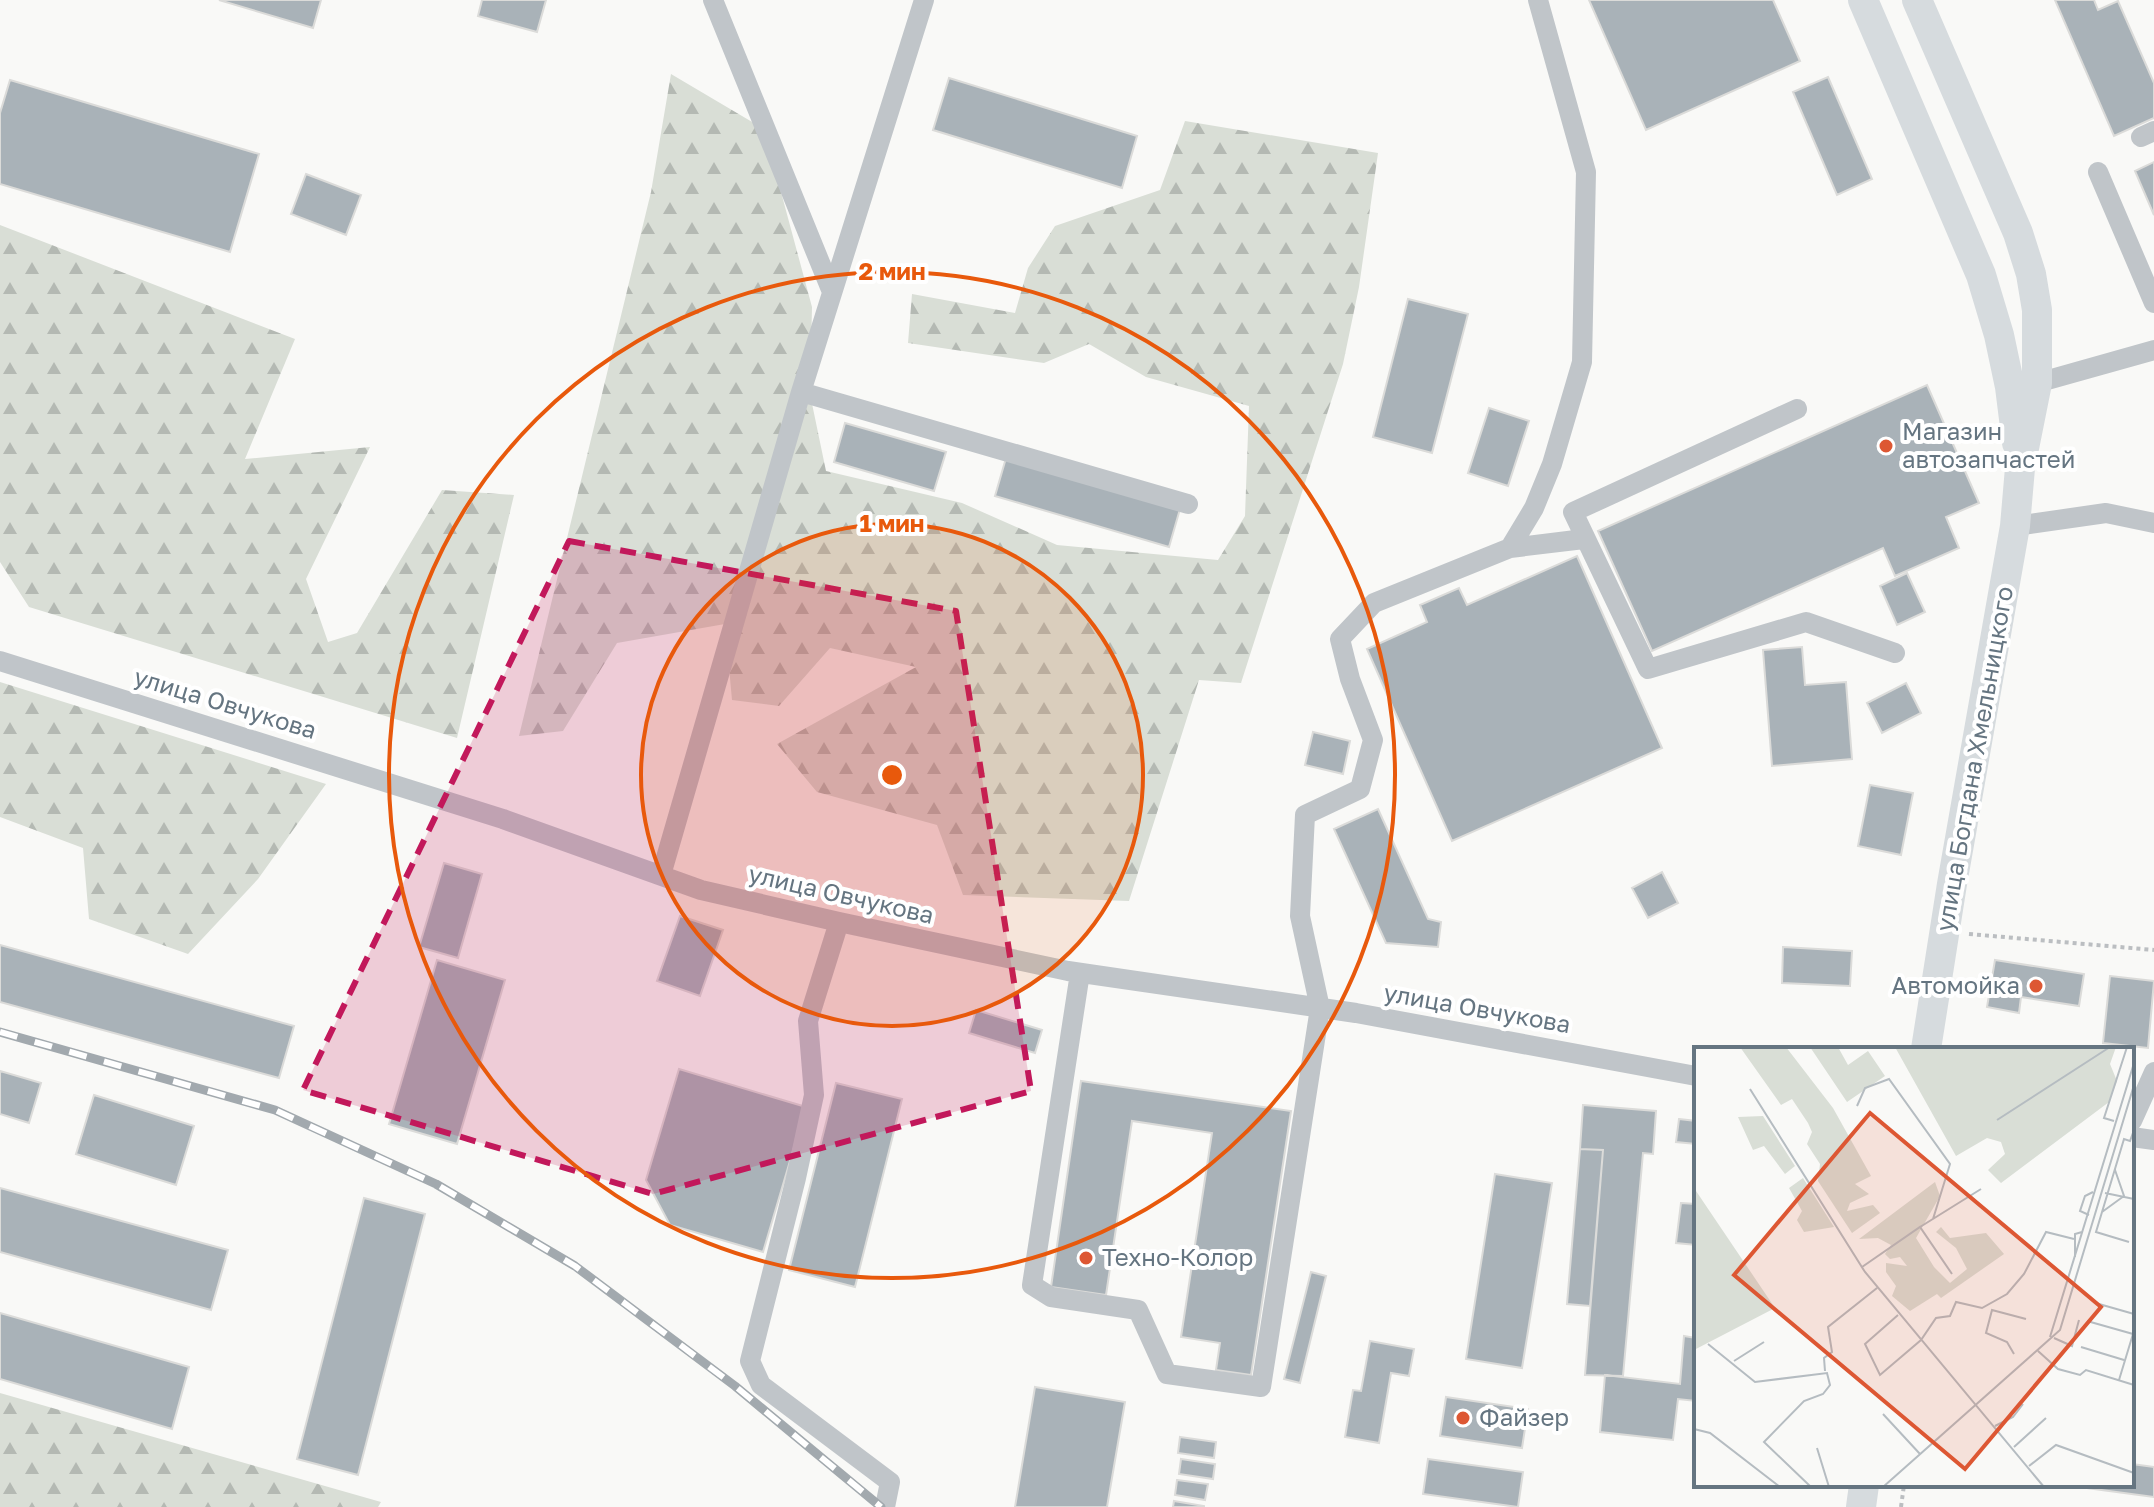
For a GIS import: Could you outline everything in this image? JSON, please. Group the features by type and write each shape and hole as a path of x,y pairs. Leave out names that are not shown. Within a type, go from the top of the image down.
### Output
{"highway":[{"name":"улица Богдана Хмельницкого","path":"1863,0 1985,290 2010,387 2020,468"},
{"name":"улица Богдана Хмельницкого","path":"1917,0 2018,233 2031,274 2037,310 2037,383 2020,468 2015,526 1926,1047"},
{"path":"1901,90 1947,69"},
{"path":"1861,1507 1864,1487"}],"street":[{"path":"713,0 832,292"},
{"path":"661,875 801,392 924,0"},
{"path":"1510,548 1534,508 1552,464 1582,362 1586,172 1538,0"},
{"path":"2098,172 2154,303"},
{"path":"2037,383 2154,350"},
{"path":"801,392 1188,504"},
{"path":"1797,409 1573,512 1648,669 1806,622 1895,653"},
{"path":"2015,526 2106,513 2154,523"},
{"path":"1080,973 1032,1285 1051,1297 1138,1310 1167,1374 1261,1387 1320,1008 1300,916 1305,815 1360,789 1373,740 1350,679 1340,639 1374,603 1510,548 1584,539"},
{"name":"улица Овчукова","path":"0,661 503,819 701,890 1080,973 1320,1008 1694,1076"},
{"path":"839,922 808,1021 814,1095 750,1361 761,1385 890,1482 885,1507"},
{"path":"2134,1117 2154,1072"},
{"path":"2134,1137 2154,1140"}],"path":[{"path":"1945,933 2154,950"},
{"path":"1901,1507 1904,1487"}],"highlighted area":[{"path":"569,541 956,611 1031,1091 653,1194 303,1090"}],"green space":[{"path":"671,74 764,129 812,307 810,394 826,471 962,503 1057,545 1218,560 1245,516 1249,406 1146,377 1089,344 1044,363 908,343 912,294 1015,313 1028,268 1055,226 1160,190 1185,121 1378,153 1359,287 1343,364 1241,683 1199,680 1129,901 963,895 937,825 817,792 777,744 916,667 830,648 779,706 732,700 725,624 617,643 563,731 519,736 651,192"},
{"path":"0,225 295,339 245,459 370,447 306,579 328,642 357,633 442,490 514,495 457,738 29,607 0,562"},
{"path":"0,682 326,784 258,879 188,954 89,919 83,848 0,817"},
{"path":"0,1393 381,1502 378,1507 0,1507"}],"building":[{"path":"219,0 321,0 313,28"},
{"path":"482,0 546,0 537,32 478,16"},
{"path":"1589,0 1773,0 1800,61 1646,130"},
{"path":"2055,0 2094,0 2098,10 2118,1 2154,83 2154,118 2114,136"},
{"path":"1828,77 1872,179 1837,195 1793,92"},
{"path":"949,78 1137,136 1122,188 933,130"},
{"path":"10,80 259,154 230,252 0,184 0,113"},
{"path":"2154,162 2154,215 2135,171"},
{"path":"306,174 361,195 346,235 291,214"},
{"path":"1408,299 1468,314 1432,453 1373,437"},
{"path":"1927,385 1979,503 1946,517 1959,548 1895,576 1883,548 1652,651 1598,531"},
{"path":"1489,408 1529,421 1508,486 1468,473"},
{"path":"845,423 946,452 934,491 834,462"},
{"path":"1006,458 1180,509 1169,547 995,496"},
{"path":"1577,556 1662,748 1452,841 1367,649 1427,622 1420,605 1459,588 1467,605"},
{"path":"1907,573 1925,612 1897,625 1880,586"},
{"path":"1802,647 1805,685 1846,682 1852,759 1772,766 1763,650"},
{"path":"1906,683 1921,713 1882,733 1867,703"},
{"path":"1313,732 1350,741 1343,774 1305,765"},
{"path":"1870,785 1913,793 1901,855 1858,846"},
{"path":"1378,809 1428,919 1441,922 1438,947 1386,943 1334,829"},
{"path":"444,863 482,874 458,958 419,947"},
{"path":"1662,872 1678,903 1648,918 1632,888"},
{"path":"680,916 723,930 700,996 657,981"},
{"path":"0,945 294,1026 279,1078 0,1002"},
{"path":"1783,947 1852,951 1850,986 1782,983"},
{"path":"437,960 505,980 457,1144 389,1124"},
{"name":"Автомойка","path":"1995,960 2084,974 2079,1006 2021,997 2019,1013 1987,1007"},
{"path":"2110,976 2154,981 2148,1048 2103,1043"},
{"path":"976,1010 1042,1030 1035,1053 969,1033"},
{"path":"679,1069 806,1107 763,1252 670,1225 646,1180"},
{"path":"0,1071 41,1083 29,1123 0,1114"},
{"path":"1081,1081 1291,1111 1251,1375 1216,1370 1220,1343 1181,1337 1212,1133 1132,1121 1106,1295 1051,1287"},
{"path":"836,1083 902,1099 855,1287 789,1270"},
{"path":"94,1095 194,1126 176,1185 76,1154"},
{"path":"1583,1105 1656,1111 1653,1154 1643,1153 1623,1376 1585,1375 1603,1150 1580,1149"},
{"path":"1679,1119 1694,1121 1694,1144 1676,1142"},
{"path":"1580,1149 1603,1150 1590,1306 1567,1304"},
{"path":"1495,1174 1552,1183 1522,1368 1466,1359"},
{"path":"0,1188 228,1250 211,1310 0,1252"},
{"path":"364,1198 425,1214 358,1475 297,1459"},
{"path":"1681,1203 1694,1204 1694,1245 1676,1243"},
{"path":"1311,1272 1326,1276 1300,1383 1284,1379"},
{"path":"0,1313 189,1367 172,1429 0,1379"},
{"path":"1684,1336 1694,1338 1694,1401 1678,1399 1673,1440 1600,1432 1605,1375 1680,1384"},
{"path":"1370,1341 1414,1349 1409,1376 1391,1373 1379,1443 1345,1437 1353,1390 1361,1391"},
{"path":"1035,1387 1125,1402 1107,1507 1015,1507"},
{"path":"1446,1397 1528,1409 1522,1448 1440,1436"},
{"path":"1180,1437 1216,1442 1214,1458 1178,1453"},
{"path":"1181,1459 1215,1464 1213,1479 1179,1474"},
{"path":"1428,1459 1523,1472 1518,1507 1423,1494"},
{"path":"2134,1464 2154,1467 2154,1497 2079,1487 2134,1487"},
{"path":"1177,1480 1208,1484 1205,1500 1175,1495"},
{"path":"1174,1501 1204,1506 1204,1507 1173,1507"}],"railway":[{"path":"0,1032 275,1110 436,1184 575,1266 735,1386 881,1507"}],"place":[{"name":"Магазин автозапчастей","path":"1886,446"},
{"name":"Автомойка","path":"2036,986"},
{"name":"Техно-Колор","path":"1086,1258"},
{"name":"Файзер","path":"1463,1418"}]}
